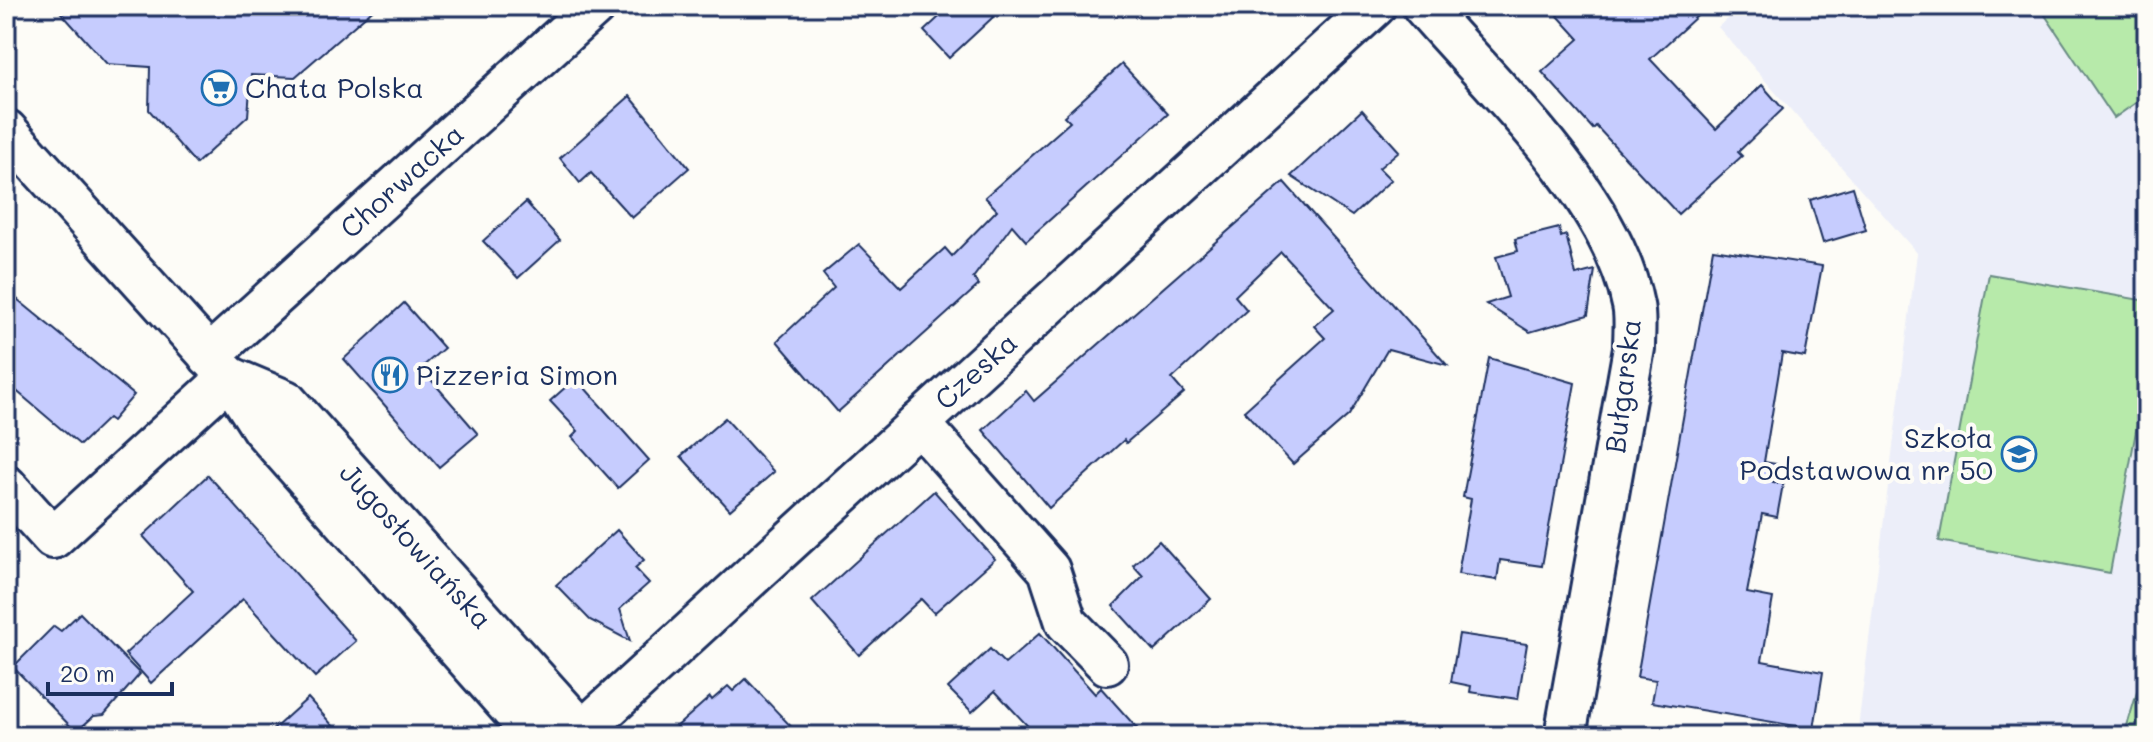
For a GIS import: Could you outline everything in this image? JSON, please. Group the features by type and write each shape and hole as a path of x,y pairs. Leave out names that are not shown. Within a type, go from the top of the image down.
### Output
{"street":[{"name":"Chorwacka","path":"219,367 595,6"},
{"name":"Czeska","path":"582,734 1375,6"},
{"name":"Bułgarska","path":"1423,6 1563,166 1609,237 1634,307 1634,348 1565,736"},
{"name":"Jugosłowiańska","path":"6,130 219,367 286,401 535,736"},
{"path":"6,486 53,538 219,367"},
{"path":"919,423 1049,570 1066,622 1107,664"},
{"name":"Jugosłowiańska","path":"407,564 582,734"}],"shaded area":[{"name":"Szkoła Podstawowa nr 50","path":"1741,6 2147,6 2147,659 2124,736 1857,736 1917,253 1718,27"}],"green space":[{"path":"2052,6 2147,6 2147,95 2114,118 2043,12"},
{"path":"1989,274 2147,301 2147,371 2110,573 1939,541"},
{"path":"2147,659 2147,708 2140,736 2124,736"}],"building":[{"path":"55,6 377,6 295,77 251,75 248,116 196,164 149,110 150,67 107,64"},
{"path":"951,6 1005,6 949,58 924,31"},
{"path":"1549,6 1708,6 1650,59 1716,129 1762,85 1783,109 1738,152 1742,156 1678,214 1596,126 1593,129 1542,72 1579,39"},
{"path":"1122,64 1168,114 1026,241 1012,225 973,278 979,285 838,412 777,341 834,288 823,274 859,244 901,288 945,248 952,256 997,210 985,197 1070,122 1064,116"},
{"path":"630,96 689,168 632,218 591,173 580,183 560,158"},
{"path":"1362,110 1399,151 1379,168 1391,180 1352,216 1291,176"},
{"path":"1284,182 1447,365 1388,349 1349,415 1293,464 1244,411 1325,338 1314,326 1334,309 1281,252 1235,296 1247,310 1172,379 1184,393 1126,443 1124,440 1049,508 983,430 1026,391 1034,401"},
{"path":"1853,187 1866,230 1823,243 1810,200"},
{"path":"526,202 560,240 518,278 483,241"},
{"path":"1559,228 1561,237 1566,235 1576,275 1595,270 1588,315 1530,332 1486,304 1508,297 1496,257 1518,251 1515,239"},
{"path":"1713,249 1822,266 1805,357 1782,353 1764,462 1776,464 1773,482 1783,484 1777,517 1762,514 1747,593 1773,598 1762,661 1823,672 1814,729 1652,702 1656,680 1637,677"},
{"path":"6,290 134,395 112,421 108,418 80,445 6,382"},
{"path":"404,303 444,348 421,368 478,434 439,467 344,359"},
{"path":"1489,358 1575,383 1542,566 1500,560 1497,580 1458,574 1471,499 1463,497"},
{"path":"576,378 649,460 618,488 572,437 578,431 550,401"},
{"path":"725,418 774,472 730,510 681,456"},
{"path":"208,475 356,641 315,677 243,599 151,683 125,654 193,591 143,536"},
{"path":"934,491 995,559 934,613 921,599 859,655 812,601"},
{"path":"617,530 644,560 635,568 649,583 620,609 630,641 590,620 556,585"},
{"path":"1159,541 1211,599 1154,651 1113,606 1143,576 1133,565"},
{"path":"80,613 140,674 104,715 94,716 76,732 13,667 54,626 61,631"},
{"path":"1040,633 1095,694 1101,688 1144,736 1037,736 995,691 972,712 948,688 990,649 1005,664"},
{"path":"1459,634 1527,644 1518,699 1470,692 1471,686 1451,682"},
{"path":"746,679 800,736 666,736 710,697 712,700 728,686 733,691"},
{"path":"308,698 342,736 266,736"}],"place":[{"name":"Chata Polska","path":"219,88"},
{"name":"Pizzeria Simon","path":"390,375"},
{"name":"Szkoła Podstawowa nr 50","path":"2019,454"}]}
